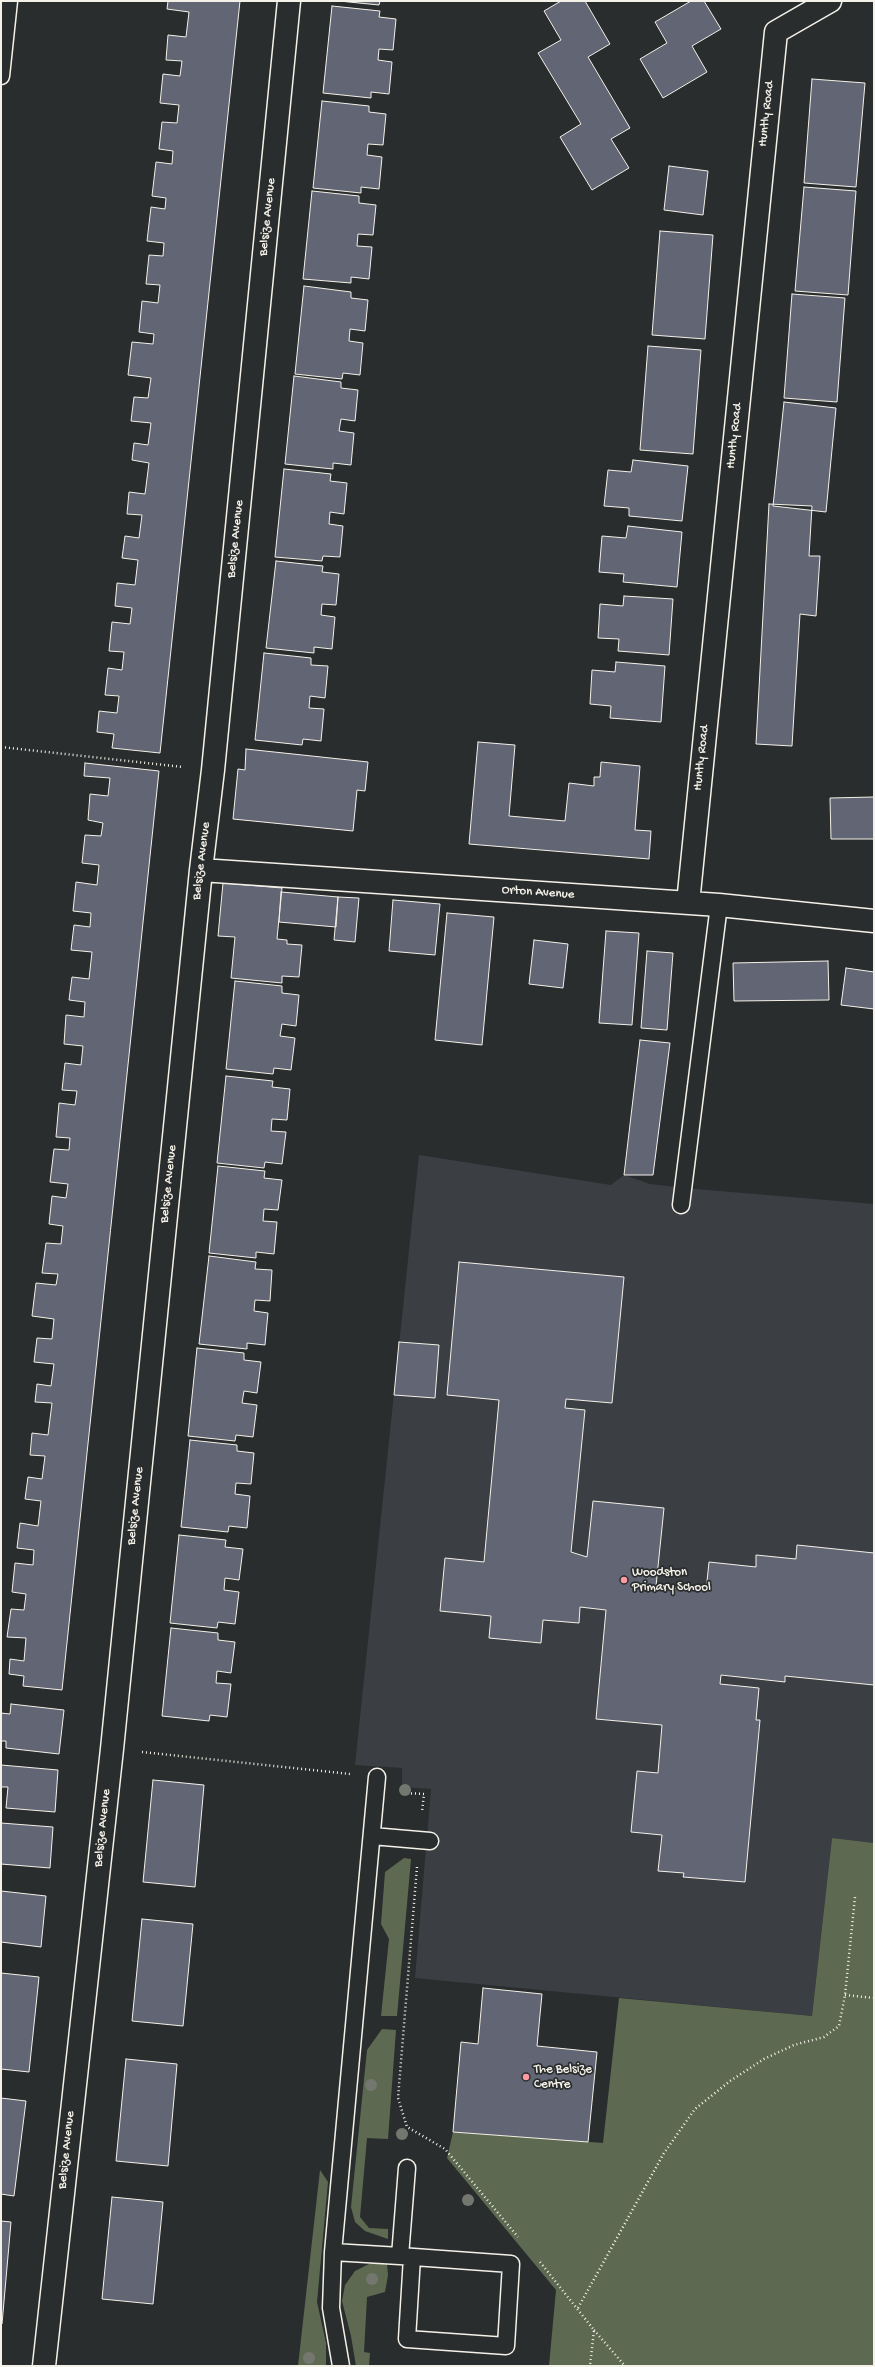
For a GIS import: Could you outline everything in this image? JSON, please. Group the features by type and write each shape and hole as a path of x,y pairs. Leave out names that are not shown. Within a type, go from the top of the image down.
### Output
{"street":[{"name":"Belsize Avenue","path":"44,2366 112,1748 201,870 214,770 289,1"},
{"name":"Huntly Road","path":"688,903 776,32 830,1"},
{"name":"Orton Avenue","path":"201,870 719,905 874,921"}],"lane":[{"path":"1,76 10,1"},
{"path":"681,1205 719,905"},
{"path":"341,2366 331,2308 333,2252 377,1777"},
{"path":"372,1836 425,1841"},
{"path":"333,2252 406,2257 511,2264 506,2346 407,2339 406,2257 408,2168"}],"path":[{"path":"1,746 214,770"},
{"path":"112,1748 397,1778 397,1793 424,1794 425,1841 398,2098 406,2127 444,2149 521,2241"},
{"path":"578,2308 664,2153 695,2109 730,2081 764,2059 794,2045 824,2037 839,2026 845,1995 855,1897"},
{"path":"845,1995 874,1998"},
{"path":"537,2259 625,2366"},
{"path":"590,2366 594,2330"}],"shaded area":[{"name":"Woodston Primary School","path":"419,1155 611,1185 624,1175 650,1184 684,1188 874,1204 874,1843 832,1838 812,2016 415,1978 431,1789 402,1787 402,1768 355,1765"}],"green space":[{"path":"832,1838 874,1843 874,2366 549,2366 556,2290 447,2158 453,2132 603,2143 619,1998 812,2016"},
{"path":"404,1858 411,1859 397,2016 381,2016 389,1939 381,1924 385,1872"},
{"path":"382,2029 396,2030 388,2139 367,2138 360,2217 369,2228 388,2229 388,2239 365,2231 355,2222 351,2207 367,2050"},
{"path":"320,2170 328,2182 317,2302 326,2343 326,2366 298,2366"},
{"path":"371,2263 387,2264 388,2275 385,2292 367,2297 364,2352 370,2353 369,2366 356,2366 351,2336 342,2301 345,2285 355,2271"}],"building":[{"path":"168,1 240,1 160,753 112,748 114,734 97,732 99,711 117,713 119,696 105,695 108,668 122,670 124,652 109,651 112,622 130,624 132,608 115,606 117,583 135,585 138,560 122,558 125,536 139,538 142,515 127,514 129,492 145,494 149,463 132,460 134,443 148,445 151,423 131,421 134,397 148,398 151,378 128,375 132,342 153,344 154,334 139,332 142,301 158,303 160,285 146,284 149,255 163,256 164,243 147,241 151,207 165,209 166,198 152,196 156,162 172,164 173,151 159,149 162,122 177,123 179,105 160,103 163,74 180,76 182,61 166,60 168,35 186,37 189,12 167,9"},
{"path":"339,1 380,1 379,5"},
{"path":"561,1 585,1 610,44 588,57 630,128 611,139 629,168 592,190 560,137 581,124 538,53 561,40 544,11"},
{"path":"691,1 704,1 721,29 692,46 707,72 663,98 640,59 667,43 655,22"},
{"path":"332,6 380,11 379,17 396,19 393,50 379,49 378,60 392,62 389,94 371,92 371,98 323,93"},
{"path":"812,79 865,83 856,187 804,183"},
{"path":"322,101 369,106 369,112 386,114 383,145 368,144 367,155 382,157 379,189 361,187 361,193 313,188"},
{"path":"669,166 708,171 703,215 664,210"},
{"path":"804,187 856,191 848,295 795,291"},
{"path":"312,191 359,196 359,203 376,205 373,235 358,234 357,246 372,247 369,279 351,277 351,283 303,279"},
{"path":"660,231 713,235 705,339 652,335"},
{"path":"304,286 351,292 351,298 368,300 365,331 350,329 349,341 363,343 360,375 343,373 342,379 295,374"},
{"path":"792,294 845,298 837,402 784,398"},
{"path":"648,346 701,350 693,454 640,450"},
{"path":"294,376 341,382 341,388 358,390 355,421 341,419 339,431 354,433 351,465 333,463 333,469 285,464"},
{"path":"784,402 836,408 826,512 773,506"},
{"path":"633,460 688,466 682,521 629,516 629,508 604,506 608,470 631,472"},
{"path":"284,469 331,474 330,481 347,483 344,514 330,512 329,524 343,526 340,557 323,556 322,561 275,557"},
{"path":"769,504 812,506 809,556 820,556 816,616 800,614 792,746 756,744"},
{"path":"628,526 682,532 677,587 623,582 624,574 599,572 602,536 626,538"},
{"path":"276,561 323,566 322,572 339,574 336,605 322,604 321,615 335,617 332,649 314,647 314,653 266,648"},
{"path":"624,596 673,599 669,655 618,651 619,639 598,638 600,604 623,606"},
{"path":"264,653 311,658 311,665 328,666 325,698 310,696 309,708 324,709 321,741 303,739 302,745 255,740"},
{"path":"616,662 665,666 661,722 610,718 611,706 590,704 592,670 615,672"},
{"path":"478,742 515,745 509,816 565,821 569,783 594,786 594,777 600,777 601,762 640,766 635,830 651,831 649,859 469,844"},
{"path":"246,749 368,762 365,791 357,790 353,831 233,819 238,769 245,770"},
{"path":"85,763 159,771 62,1690 23,1686 24,1676 9,1674 10,1659 24,1661 26,1638 7,1637 11,1609 24,1610 26,1594 12,1592 15,1563 33,1565 34,1550 17,1548 20,1523 38,1526 41,1501 25,1499 28,1477 42,1479 45,1456 30,1455 32,1433 48,1435 52,1403 35,1402 37,1384 51,1386 54,1364 34,1362 37,1338 52,1339 54,1319 32,1316 36,1283 56,1285 58,1274 42,1273 46,1243 61,1244 63,1226 49,1224 52,1196 66,1198 68,1184 50,1182 54,1149 69,1150 70,1138 56,1137 59,1103 75,1105 77,1091 62,1090 65,1063 81,1065 83,1046 64,1044 66,1015 84,1017 85,1002 69,1000 72,977 89,979 92,952 71,950 74,925 90,927 91,913 73,911 76,882 97,885 99,865 82,863 85,835 101,836 103,823 88,820 90,794 108,796 110,778 84,776"},
{"path":"874,797 874,839 831,839 830,798"},
{"path":"223,883 282,888 277,939 287,940 287,944 302,945 299,977 282,976 282,983 231,978 235,937 218,936"},
{"path":"281,892 338,897 336,927 279,922"},
{"path":"338,897 359,898 355,942 334,940"},
{"path":"393,900 440,904 435,955 389,951"},
{"path":"447,913 494,917 482,1045 435,1040"},
{"path":"606,931 639,933 632,1025 599,1023"},
{"path":"534,940 568,944 563,988 529,984"},
{"path":"647,951 673,953 667,1030 641,1028"},
{"path":"828,961 829,1000 734,1001 733,963"},
{"path":"846,968 874,972 874,1009 841,1005"},
{"path":"235,981 282,986 282,993 299,995 296,1026 282,1024 280,1036 295,1038 291,1070 274,1068 273,1074 226,1069"},
{"path":"640,1040 670,1043 653,1175 624,1175"},
{"path":"226,1076 273,1081 272,1087 290,1089 287,1120 272,1119 271,1131 286,1132 282,1164 265,1162 264,1168 217,1163"},
{"path":"218,1166 265,1171 264,1178 282,1180 278,1210 264,1209 263,1221 277,1222 274,1254 256,1252 256,1258 209,1253"},
{"path":"209,1256 256,1262 255,1269 272,1270 270,1301 255,1300 254,1311 268,1313 265,1345 247,1343 247,1349 199,1344"},
{"path":"459,1262 624,1277 612,1403 566,1399 565,1408 585,1410 571,1552 587,1557 593,1501 664,1508 656,1586 706,1591 709,1562 756,1567 756,1555 796,1559 797,1545 874,1553 874,1685 785,1676 785,1682 721,1675 720,1684 759,1688 756,1720 760,1720 745,1882 683,1877 684,1873 658,1871 662,1835 631,1832 637,1771 658,1773 662,1725 596,1719 606,1610 580,1607 579,1623 543,1620 541,1643 489,1638 491,1616 440,1611 445,1558 484,1562 499,1400 447,1395"},
{"path":"399,1342 439,1345 435,1398 394,1395"},
{"path":"197,1348 244,1353 244,1360 261,1362 257,1393 244,1391 242,1403 257,1405 253,1437 236,1435 235,1441 188,1436"},
{"path":"190,1440 237,1445 237,1451 254,1453 251,1484 236,1483 235,1494 250,1496 247,1528 229,1526 228,1532 181,1527"},
{"path":"179,1535 226,1540 225,1547 243,1549 239,1580 225,1578 224,1590 239,1592 235,1624 218,1622 217,1628 170,1623"},
{"path":"171,1628 218,1633 218,1640 235,1642 231,1673 217,1671 216,1683 231,1684 227,1717 210,1715 209,1721 162,1716"},
{"path":"11,1704 64,1710 59,1754 6,1748 6,1741 1,1741 1,1713 10,1714"},
{"path":"1,1765 58,1770 55,1812 6,1808 8,1787 1,1787"},
{"path":"153,1780 204,1785 195,1887 143,1882"},
{"path":"1,1823 53,1827 50,1868 1,1864"},
{"path":"1,1891 46,1896 41,1947 1,1942"},
{"path":"142,1919 193,1924 183,2026 132,2021"},
{"path":"1,1973 39,1977 29,2072 1,2069"},
{"name":"The Belsize Centre","path":"483,1988 542,1994 537,2046 597,2052 588,2142 453,2132 461,2042 478,2044"},
{"path":"126,2059 177,2064 168,2166 116,2161"},
{"path":"1,2098 26,2101 14,2196 1,2194"},
{"path":"112,2197 163,2202 153,2304 102,2299"},
{"path":"1,2221 11,2222 2,2324 1,2324"}],"place":[{"name":"Woodston Primary School","path":"624,1580"},
{"name":"The Belsize Centre","path":"526,2077"}]}
